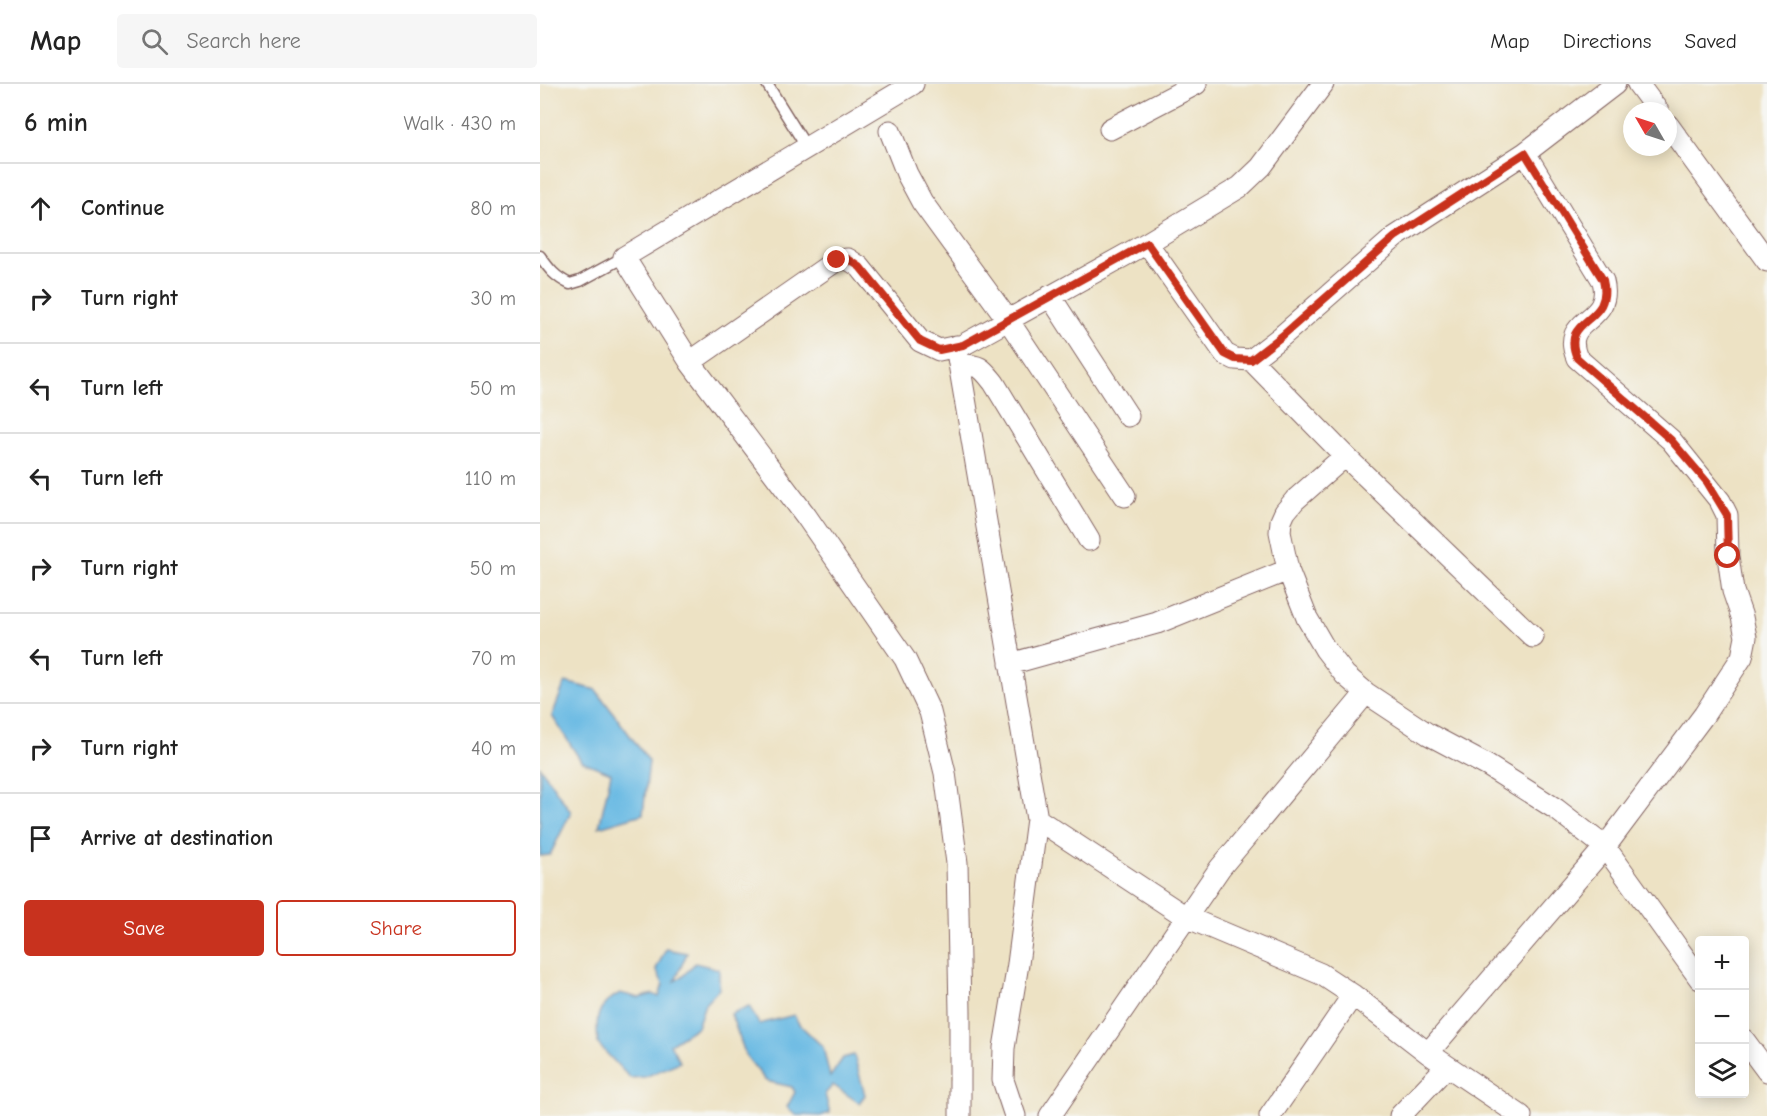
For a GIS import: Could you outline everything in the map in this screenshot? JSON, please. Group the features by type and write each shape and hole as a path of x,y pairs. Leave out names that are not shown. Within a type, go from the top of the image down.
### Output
{"street":[{"path":"913,84 624,257 690,362 806,516 905,659 930,712 945,773 957,863 960,1116"},
{"path":"1110,129 1196,84"},
{"path":"1015,1116 1003,1080 1004,1048 1018,964 1037,819 959,355 963,345 1147,243 1240,187 1261,168 1323,84"},
{"path":"1147,243 1225,354 1235,359 1251,360 1282,336 1395,237 1525,153 1615,84"},
{"path":"1638,84 1651,102"},
{"path":"890,131 907,174 922,202 1008,320 1125,496"},
{"path":"1677,137 1767,261"},
{"path":"1428,1053 1605,847 1704,715 1742,657 1746,638 1731,580 1727,515 1720,501 1671,440 1577,358 1573,349 1573,339 1577,329 1604,302 1606,292 1603,280 1525,153"},
{"path":"690,362 837,260 848,259 860,267 920,341 939,350 959,355 981,367 994,383 1089,540"},
{"path":"1050,296 1128,416"},
{"path":"1251,360 1345,456 1533,637"},
{"path":"1345,456 1295,500 1281,521 1280,532 1288,570 1307,618 1325,649 1345,675 1366,693 1428,734 1488,766 1556,809 1605,847 1695,972"},
{"path":"1010,664 1157,622 1288,570"},
{"path":"1050,1116 1220,868 1366,693"},
{"path":"1037,819 1186,916 1321,974 1353,995 1428,1053 1521,1116"},
{"path":"1270,1116 1353,995"},
{"path":"1747,1044 1767,1071"},
{"path":"1400,1116 1447,1066"}],"lane":[{"path":"767,84 807,148"},
{"path":"540,256 550,272 570,284 624,257"}],"water":[{"path":"565,682 596,690 649,761 643,814 599,827 611,773 581,761 552,716"},
{"path":"540,767 571,812 550,855 540,856"},
{"path":"666,949 687,953 675,981 695,963 719,969 719,989 705,1004 697,1027 670,1044 680,1062 645,1077 630,1078 598,1044 597,1020 606,1003 620,993 639,998 653,994 659,997 663,984 656,969"},
{"path":"749,1006 759,1024 794,1015 799,1024 823,1047 830,1077 843,1058 854,1055 865,1095 859,1103 833,1085 825,1094 830,1113 820,1116 795,1115 787,1107 795,1092 792,1087 766,1081 746,1056 731,1014"}],"route":[{"path":"837,260 848,259 860,267 920,341 939,350 963,345 1147,243 1225,354 1243,361 1251,360 1282,336 1395,237 1525,153 1603,280 1606,292 1604,302 1597,312 1577,329 1573,339 1573,349 1577,358 1671,440 1707,482 1727,515 1728,556"}]}
